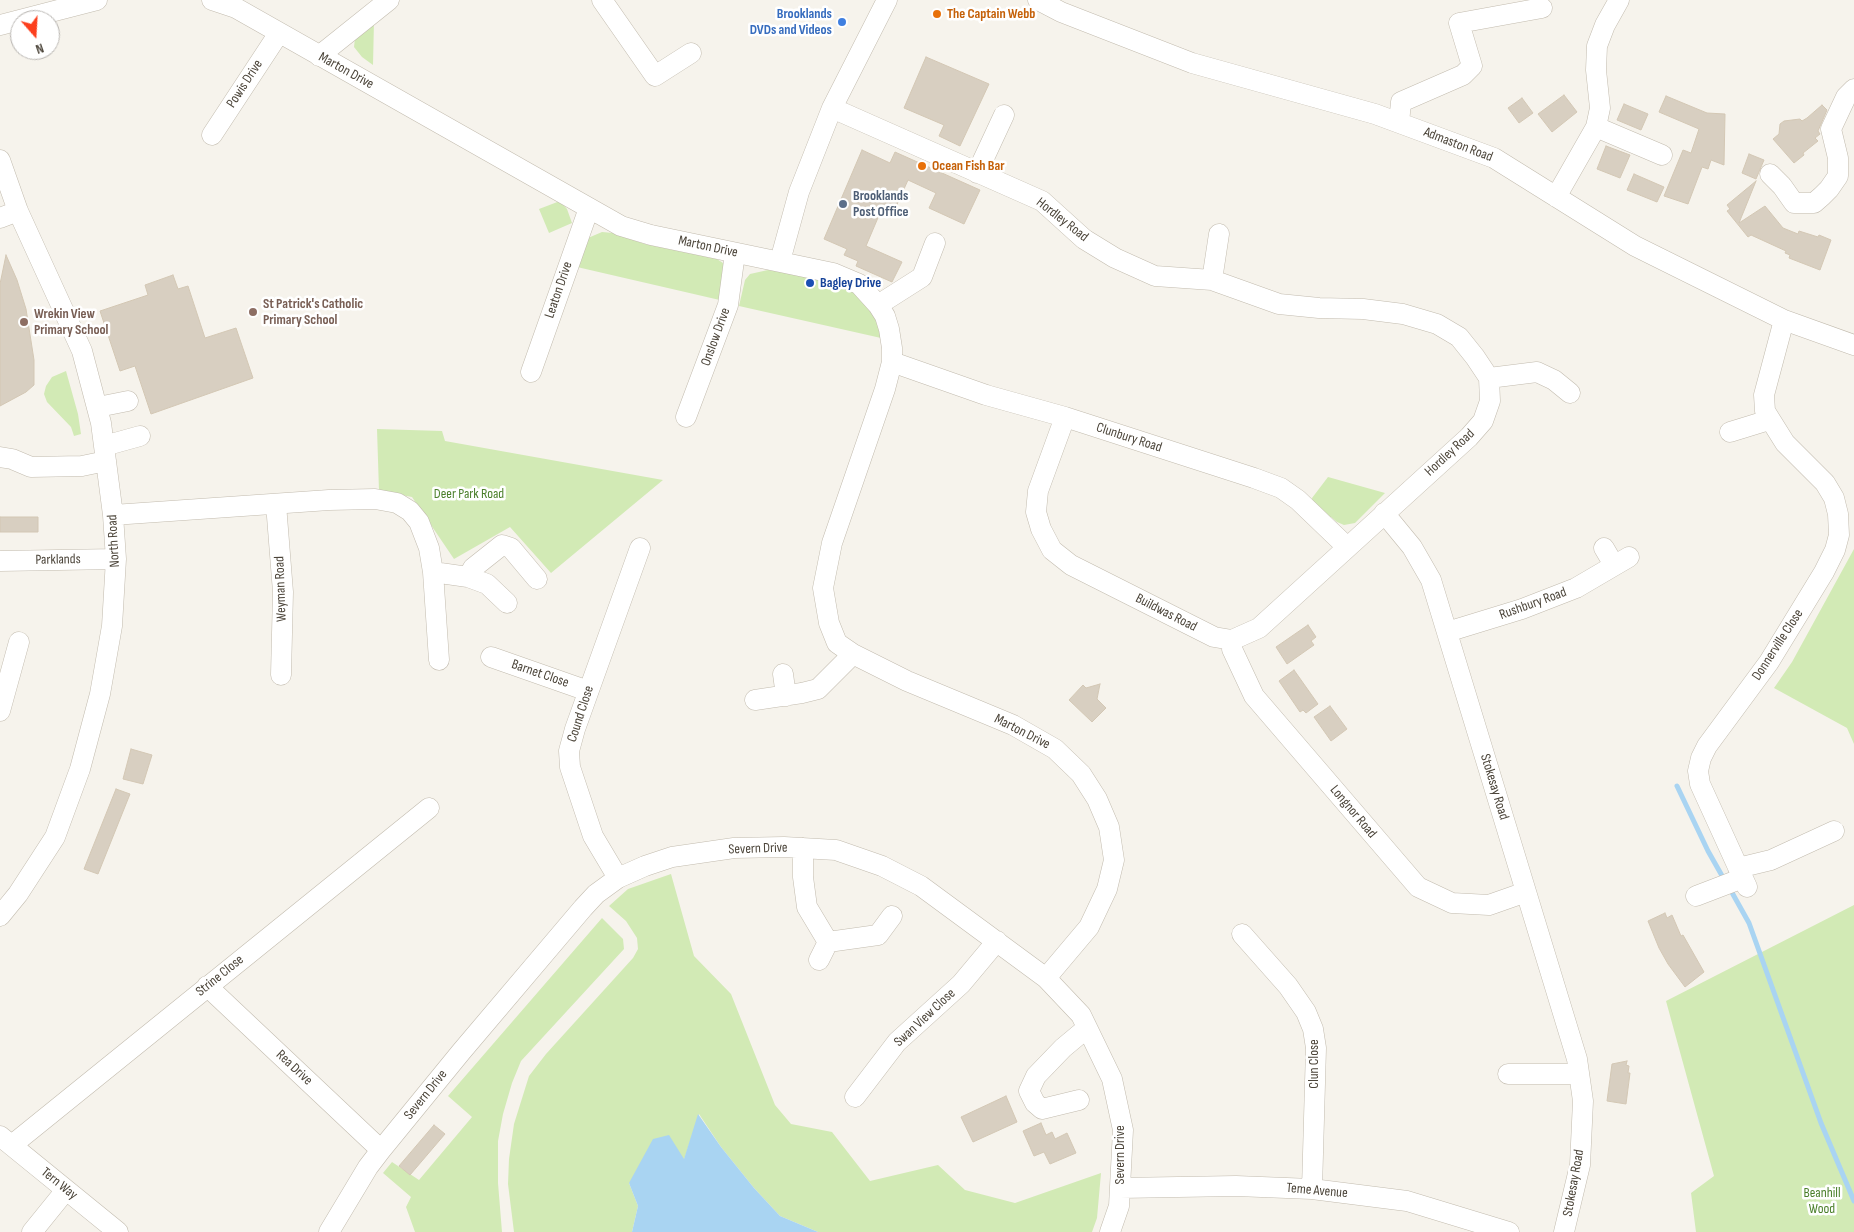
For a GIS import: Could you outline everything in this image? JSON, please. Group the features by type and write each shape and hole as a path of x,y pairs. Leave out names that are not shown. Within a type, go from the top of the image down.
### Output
{"street":[{"path":"0,24 97,0"},
{"name":"Marton Drive","path":"212,0 236,8 621,226 652,235 833,273 859,284 878,305 885,316 889,329 892,362 885,389 832,543 823,588 829,623 837,643 853,654 907,680 1013,725 1056,749 1081,774 1098,799 1109,826 1114,860 1107,889 1089,927 1046,978"},
{"path":"319,56 389,0"},
{"path":"602,0 655,76 691,53"},
{"path":"780,261 799,192 832,108 886,0"},
{"name":"Admaston Road","path":"1038,0 1064,6 1192,63 1375,114 1494,158 1635,246 1784,320 1854,345"},
{"path":"1556,197 1596,127 1600,108 1596,70 1597,46 1605,25 1619,0"},
{"path":"1399,123 1401,102 1463,75 1472,66 1459,22 1542,8"},
{"name":"Powis Drive","path":"212,135 279,33"},
{"path":"1770,174 1782,186 1794,203 1814,203 1829,189 1838,176 1838,158 1831,129 1846,97 1854,89"},
{"name":"Hordley Road","path":"832,108 1042,201 1084,239 1115,258 1155,276 1212,280 1279,304 1319,308 1363,309 1403,314 1437,324 1459,337 1489,378 1490,401 1483,421 1469,437 1384,513"},
{"path":"977,172 1004,116"},
{"path":"1596,127 1662,155"},
{"name":"North Road","path":"0,160 9,215 82,351 98,407 113,515 116,559 112,626 100,694 80,769 54,837 18,894 0,916"},
{"name":"Leaton Drive","path":"531,372 589,208"},
{"path":"1212,280 1219,234"},
{"path":"878,305 922,277 935,243"},
{"name":"Onslow Drive","path":"686,417 728,304 736,253"},
{"name":"Donnerville Close","path":"1742,878 1700,784 1698,771 1701,758 1707,746 1769,662 1824,572 1840,536 1834,498 1825,483 1785,443 1764,411 1764,394 1784,320"},
{"name":"Clunbury Road","path":"892,362 986,395 1065,417 1280,488 1298,500 1347,547"},
{"path":"1489,378 1537,372 1554,380 1570,393"},
{"path":"98,407 128,401"},
{"name":"Buildwas Road","path":"1065,417 1038,491 1036,512 1041,529 1052,550 1071,565 1214,637 1232,640"},
{"path":"1730,432 1770,420"},
{"path":"0,458 12,459 31,467 82,466 140,436"},
{"path":"113,515 375,499 398,503 410,510 425,533 430,548 439,660"},
{"name":"Weyman Road","path":"276,504 283,592 281,675"},
{"path":"1232,640 1259,628 1384,513"},
{"name":"Stokesay Road","path":"1384,513 1412,547 1431,580 1577,1060 1583,1101 1580,1165 1564,1232"},
{"path":"468,576 473,568 502,545 511,548 537,579"},
{"name":"Cound Close","path":"618,878 593,836 570,767 569,751 588,691 640,548"},
{"name":"Rushbury Road","path":"1447,632 1522,610 1576,588 1621,561 1604,548"},
{"name":"Parklands","path":"0,561 116,559"},
{"path":"433,572 468,576 487,584 507,603"},
{"name":"Longnor Road","path":"1232,640 1232,649 1254,696 1418,887 1452,903 1488,905 1526,892"},
{"path":"0,711 19,642"},
{"path":"755,700 818,689 853,654"},
{"name":"Barnet Close","path":"491,657 588,691"},
{"path":"783,674 786,696"},
{"name":"Strine Close","path":"6,1140 207,986 429,808"},
{"path":"1705,893 1742,878 1771,860 1834,831"},
{"name":"Severn Drive","path":"329,1232 368,1167 381,1150 582,908 596,894 618,878 645,866 672,857 734,848 836,850 882,866 921,886 997,940 1046,978 1081,1015 1112,1080 1123,1130 1119,1206 1110,1232"},
{"path":"802,848 807,907 828,942"},
{"path":"828,942 878,935 892,916"},
{"name":"Clun Close","path":"1242,934 1288,986 1306,1012 1313,1029 1316,1048 1312,1189"},
{"name":"Swan View Close","path":"855,1097 897,1042 962,984 997,940"},
{"path":"819,960 828,942"},
{"name":"Rea Drive","path":"207,986 381,1150"},
{"path":"1080,1100 1042,1109 1035,1103 1028,1091 1036,1076 1063,1048 1087,1028"},
{"path":"1508,1074 1579,1074"},
{"name":"Tern Way","path":"6,1140 118,1232"},
{"name":"Teme Avenue","path":"1120,1188 1236,1186 1312,1189 1407,1201 1509,1232"},
{"path":"32,1232 66,1190"}],"green space":[{"path":"374,21 373,65 362,57 354,47 355,38"},
{"path":"560,201 567,209 572,223 549,233 539,209"},
{"path":"602,232 613,233 645,244 717,259 723,263 727,270 724,301 577,267 588,238"},
{"path":"768,270 832,279 840,283 861,298 878,322 881,338 739,306 745,280 750,274"},
{"path":"66,371 78,414 81,434 74,436 71,427 47,402 44,394 46,386 52,377"},
{"name":"Deer Park Road","path":"377,429 442,431 445,441 663,480 551,573 510,527 454,559 412,497 379,491"},
{"path":"1328,477 1385,493 1355,523 1344,525 1331,517 1328,519 1313,504 1312,498"},
{"path":"1854,549 1854,744 1847,728 1774,688 1792,662"},
{"path":"671,874 694,956 731,994 775,1105 791,1124 832,1132 870,1181 938,1165 965,1190 1015,1203 1101,1173 1097,1218 1092,1232 818,1232 780,1216 754,1188 721,1147 699,1114 684,1160 629,1183 638,1206 632,1232 514,1232 508,1184 509,1159 514,1124 529,1076 546,1054 633,958 638,949 637,938 626,921 609,906 628,889"},
{"name":"Beanhill Wood","path":"1854,905 1854,1232 1696,1232 1691,1193 1714,1176 1666,1001"},
{"path":"602,918 623,939 624,949 521,1061 512,1083 498,1141 498,1183 502,1232 415,1232 406,1207 411,1197 383,1173 392,1162 419,1180 472,1117 448,1096"}],"water":[{"path":"698,1114 721,1147 754,1188 780,1216 818,1232 632,1232 638,1206 629,1183 653,1139 669,1135 684,1159"}],"building":[{"path":"926,57 989,84 960,146 939,136 944,125 904,108"},
{"path":"1564,95 1577,112 1552,132 1538,114"},
{"path":"1666,96 1707,113 1725,114 1724,165 1711,160 1708,169 1702,167 1688,204 1664,196 1683,150 1691,153 1699,129 1659,112"},
{"path":"1522,98 1533,113 1519,123 1508,108"},
{"path":"1624,104 1648,114 1641,130 1617,120"},
{"path":"1822,105 1827,110 1818,131 1820,134 1815,138 1818,141 1794,163 1773,139 1779,134 1780,124 1784,121 1800,119 1802,121"},
{"path":"1606,146 1630,155 1620,178 1597,169"},
{"path":"862,150 890,163 895,152 980,190 964,224 929,208 936,193 908,180 891,218 880,213 866,246 902,262 892,282 856,266 858,261 844,255 847,249 824,239"},
{"path":"1749,154 1764,160 1756,179 1742,173"},
{"path":"1634,174 1664,187 1657,202 1627,190"},
{"path":"1756,181 1739,223 1765,206 1783,228 1798,234 1799,231 1818,237 1819,235 1831,240 1820,270 1789,258 1790,255 1785,253 1786,251 1751,235 1748,237 1727,211 1730,209 1727,205"},
{"path":"6,255 17,280 26,309 34,360 34,385 26,392 0,406 0,284"},
{"path":"173,275 178,289 188,286 205,338 236,328 253,378 151,414 135,366 120,371 100,311 148,295 145,285"},
{"path":"0,517 38,517 38,532 0,532"},
{"path":"1308,625 1316,637 1311,641 1314,645 1287,664 1276,647"},
{"path":"1294,670 1318,704 1306,713 1303,710 1300,712 1279,681"},
{"path":"1100,684 1097,699 1106,708 1092,722 1069,700 1083,685 1086,688"},
{"path":"1330,706 1347,729 1331,741 1314,717"},
{"path":"131,749 152,755 143,784 123,779"},
{"path":"116,789 130,794 98,874 84,869"},
{"path":"1665,913 1667,918 1672,915 1681,936 1683,935 1704,972 1685,987 1659,948 1648,921"},
{"path":"1627,1061 1626,1065 1629,1066 1628,1073 1630,1073 1626,1104 1607,1101 1612,1064"},
{"path":"1006,1096 1017,1122 973,1142 961,1117"},
{"path":"1041,1123 1046,1135 1052,1132 1055,1139 1067,1133 1076,1153 1050,1164 1044,1152 1034,1156 1023,1131"},
{"path":"434,1125 445,1134 410,1175 399,1166"}],"waterway":[{"path":"1677,786 1708,851 1725,881"},
{"path":"1730,889 1749,923 1821,1123 1854,1201"}],"place":[{"name":"The Captain Webb","path":"937,14"},
{"name":"Brooklands DVDs and Videos","path":"842,22"},
{"name":"Ocean Fish Bar","path":"922,166"},
{"name":"Brooklands Post Office","path":"843,204"},
{"name":"Bagley Drive","path":"810,283"},
{"name":"St Patrick's Catholic Primary School","path":"253,312"},
{"name":"Wrekin View Primary School","path":"24,322"}]}
